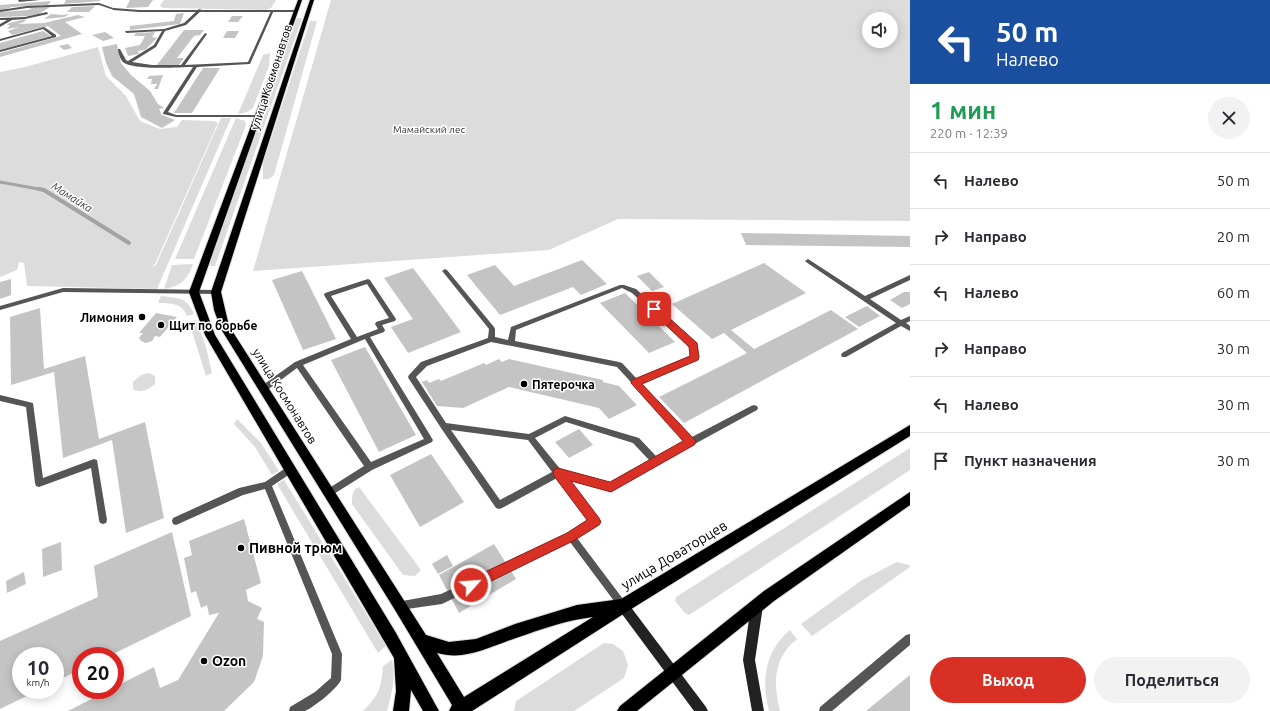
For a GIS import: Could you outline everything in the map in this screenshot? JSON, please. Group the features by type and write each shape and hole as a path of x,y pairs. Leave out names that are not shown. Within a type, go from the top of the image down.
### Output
{"main road":[{"name":"улица Космонавтов","path":"194,292 300,0"},
{"name":"улица Космонавтов","path":"312,0 216,292 218,310 224,327 400,605 461,710"},
{"path":"194,292 210,335 400,654 431,711"},
{"name":"улица Доваторцев","path":"461,710 623,606 910,430"},
{"path":"625,711 757,606 910,498"},
{"path":"422,641 448,649 476,646 515,631 577,612 623,606"},
{"path":"400,654 404,691 401,711"}],"street":[{"path":"114,9 139,11 296,11"},
{"path":"623,606 702,711"},
{"path":"757,606 749,660 758,711"}],"lane":[{"path":"19,1 38,0"},
{"path":"53,6 56,0"},
{"path":"0,11 26,7 99,4 114,9"},
{"path":"126,32 164,30 185,24 200,10"},
{"path":"119,50 124,61 128,63 150,66 249,63 273,11"},
{"path":"0,19 25,18 47,13"},
{"path":"0,26 11,18"},
{"path":"0,40 44,28 55,36 0,51"},
{"path":"128,63 155,46 164,30"},
{"path":"182,66 205,34"},
{"path":"196,65 165,113 176,116 257,116"},
{"path":"808,261 910,329"},
{"path":"445,271 492,329 491,339"},
{"path":"865,299 910,277"},
{"path":"263,389 298,364 354,340 382,330 378,324 393,319 368,281 327,295 354,340"},
{"path":"511,343 513,329 622,286 634,290 694,345 694,357 636,383"},
{"path":"0,308 63,290 216,292"},
{"path":"844,355 910,318"},
{"path":"329,493 369,467 429,440 366,336"},
{"path":"690,442 619,365 491,339 424,364 412,377 499,505 558,473 611,487 655,461 754,408"},
{"path":"298,364 369,467"},
{"path":"0,398 30,405 40,483 94,463 102,520"},
{"path":"444,426 530,437 565,419 636,440 655,461"},
{"path":"400,605 442,599 571,536 595,522 530,437"},
{"path":"176,521 242,491 267,485 290,469"},
{"path":"267,485 337,654 336,680 319,696 294,711"},
{"path":"571,536 623,606"},
{"path":"824,711 910,639"}],"green space":[{"path":"164,0 276,0 271,8 266,10 163,8 160,6"},
{"name":"Мамайский лес","path":"331,0 910,0 910,221 618,219 549,250 253,271"},
{"path":"297,18 302,18 215,266 207,266"},
{"path":"310,21 317,21 274,175 269,179 263,179 263,163"},
{"path":"98,47 106,76 126,96 140,121 160,129 177,127 182,120 213,121 218,123 155,264 150,268 156,265 221,118 231,118 157,289 27,286 24,263 19,262 17,270 0,277 0,72 21,68"},
{"path":"270,53 269,66 253,108 247,112 238,114 263,55"},
{"path":"236,118 245,121 246,125 194,259 175,259"},
{"path":"193,264 189,274 183,281 175,286 164,289 172,265"},
{"path":"161,296 177,298 185,301 194,314 187,316 185,311 179,306 158,303"},
{"path":"196,320 206,347 212,373 206,376 189,322"},
{"path":"149,373 155,376 155,384 142,391 133,389 133,382 141,375"},
{"path":"237,419 261,443 279,471 272,475 255,447 234,424"},
{"path":"910,448 910,470 689,615 685,613 675,601 676,597"},
{"path":"284,480 386,646 378,653 277,484"},
{"path":"359,487 421,570 415,576 403,575 352,504 352,496"},
{"path":"897,562 909,565 910,567 812,636 801,624 862,580"},
{"path":"790,630 797,639 783,654 779,663 776,691 780,711 769,711 765,689 767,667 775,647"},
{"path":"604,643 613,644 623,651 628,665 624,678 574,711 514,711 516,701"},
{"path":"392,660 392,692 387,711 363,711 376,696 380,686 383,666"}],"building":[{"path":"66,0 100,0 100,1 64,4"},
{"path":"130,0 153,0 148,7 126,8"},
{"path":"51,1 48,5 12,7 0,11 0,5"},
{"path":"95,6 89,12 67,12 72,7"},
{"path":"50,7 39,14 29,16 0,17 0,12"},
{"path":"184,13 180,24 130,30 130,26 174,21 176,14"},
{"path":"51,14 69,14 65,17 44,19"},
{"path":"78,15 85,17 65,22 82,34 0,57 0,53 61,36 48,26 12,35 8,31 19,27 7,29 10,25 7,25 9,23 26,19 24,22 18,24 44,23"},
{"path":"232,16 243,16 238,22 228,22"},
{"path":"184,30 204,30 200,35 194,36 177,58 184,58 179,65 157,65"},
{"path":"43,31 51,36 0,50 0,43"},
{"path":"227,31 239,31 235,38 223,38"},
{"path":"105,32 114,38 103,41 92,35"},
{"path":"155,32 152,37 157,38 145,50 138,51 139,54 128,56 125,48 140,45 145,36 134,36 136,33"},
{"path":"68,44 72,48 64,50 59,46"},
{"path":"117,44 121,63 131,75 150,91 158,104 164,108 159,109 162,115 175,120 162,128 141,117 134,94 112,76 106,63 102,47"},
{"path":"203,68 220,68 192,113 174,113"},
{"path":"163,75 158,89 154,89 157,84 151,84 152,79 147,79 149,76"},
{"path":"741,233 910,236 910,247 746,245"},
{"path":"582,260 607,284 581,295 573,287 500,315 467,275 495,265 514,286"},
{"path":"764,263 806,293 731,330 754,349 831,310 858,329 684,423 659,397 747,353 724,333 712,339 672,304"},
{"path":"413,268 461,332 408,353 391,327 413,319 384,278"},
{"path":"302,271 336,339 303,350 272,280"},
{"path":"649,272 664,287 652,291 637,276"},
{"path":"11,279 11,295 0,299 0,282"},
{"path":"904,292 910,292 910,304 902,308 890,300"},
{"path":"625,293 675,342 649,353 600,303"},
{"path":"867,306 880,316 859,327 845,317"},
{"path":"40,308 44,369 85,356 99,439 145,422 164,518 126,533 112,440 63,458 54,372 11,385 10,317"},
{"path":"156,313 177,317 160,337 155,336 152,341 146,343 141,341 139,338 143,333 139,333"},
{"path":"365,347 416,435 379,452 331,360"},
{"path":"499,359 502,362 509,359 603,380 603,382 619,386 637,405 609,419 599,408 509,387 463,408 437,406 422,382 427,380 429,383 439,379 441,381 484,363 486,365"},
{"path":"579,429 593,445 569,458 555,442"},
{"path":"431,454 464,502 420,527 390,475"},
{"path":"244,519 261,583 246,590 248,601 262,608 257,619 264,622 263,656 254,682 224,711 68,711 91,699 124,699 124,682 154,667 160,688 178,680 219,613 209,615 207,605 201,608 196,591 191,593 184,558 192,555 189,541"},
{"path":"172,532 191,616 124,649 124,647 72,647 72,674 64,678 64,647 12,647 12,699 21,699 0,709 0,641 98,597 94,566"},
{"path":"61,542 62,570 43,577 42,549"},
{"path":"494,544 516,579 459,613 439,575"},
{"path":"447,555 453,566 438,574 432,564"},
{"path":"24,572 26,584 7,593 6,581"},
{"path":"910,675 910,711 866,711"}],"waterway":[{"name":"Мамайка","path":"0,182 44,190"},
{"name":"Мамайка","path":"39,189 44,190"},
{"name":"Мамайка","path":"44,190 129,243"}],"place":[{"name":"Лимония","path":"142,317"},
{"name":"Щит по борьбе","path":"161,325"},
{"name":"Пятерочка","path":"524,384"},
{"name":"Пивной трюм","path":"241,548"},
{"name":"Ozon","path":"204,661"}],"route":[{"path":"471,585 571,536 595,522 558,473 611,487 690,442 636,383 694,357 694,345 654,309"}]}
